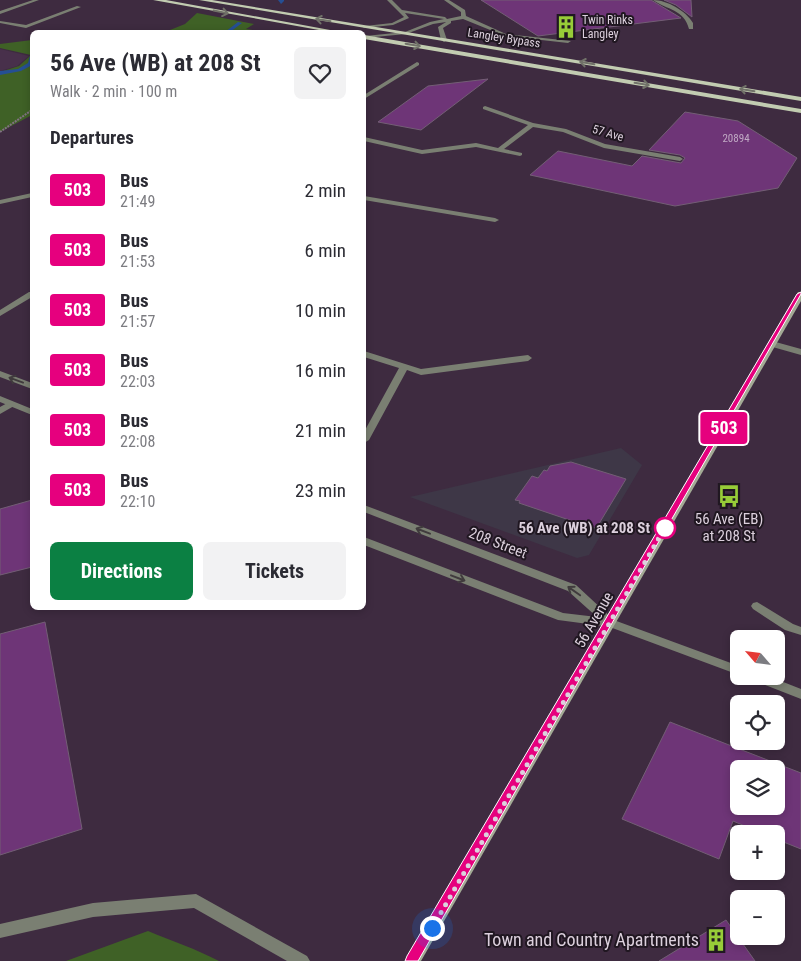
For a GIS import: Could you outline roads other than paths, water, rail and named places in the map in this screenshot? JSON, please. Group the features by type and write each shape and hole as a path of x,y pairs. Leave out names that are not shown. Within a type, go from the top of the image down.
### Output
{"main road":[{"path":"156,0 327,30"},
{"name":"Langley Bypass","path":"202,0 799,98"},
{"name":"Langley Bypass","path":"366,37 801,111"},
{"name":"56 Avenue","path":"412,961 611,623 801,294"}],"street":[{"path":"0,13 37,0"},
{"path":"365,27 402,21 407,17 402,10 389,0"},
{"path":"446,0 463,11 464,18"},
{"path":"655,0 688,17 692,23 691,28"},
{"path":"0,22 26,27 79,7"},
{"path":"402,10 455,19"},
{"path":"366,37 406,33 432,23 464,18 505,34 568,41"},
{"path":"444,40 440,27 455,19"},
{"path":"366,96 416,64"},
{"name":"57 Ave","path":"485,108 532,125 564,130 604,146 680,159"},
{"path":"499,150 532,125"},
{"path":"366,139 422,152 476,145 520,154"},
{"path":"0,202 30,195"},
{"path":"366,198 495,220"},
{"path":"0,314 30,295"},
{"path":"772,344 801,352"},
{"path":"366,355 421,372 528,358"},
{"path":"366,436 404,367"},
{"path":"0,374 30,385"},
{"path":"0,399 30,411"},
{"path":"0,411 11,404"},
{"name":"208 Street","path":"366,509 572,588 611,623"},
{"name":"208 Street","path":"366,542 562,617 611,623 730,668"},
{"path":"757,606 789,627 801,631"},
{"path":"778,685 801,694"},
{"path":"0,931 93,910 196,901 302,961"}],"waterway":[{"path":"280,0 282,1 281,3"},
{"path":"230,30 240,23"},
{"path":"0,73 19,70 30,64"}],"place":[{"name":"Twin Rinks Langley","path":"566,27"},
{"name":"56 Ave (EB) at 208 St","path":"729,496"},
{"name":"56 Ave (WB) at 208 St","path":"665,528"},
{"name":"Town and Country Apartments","path":"716,940"}]}
